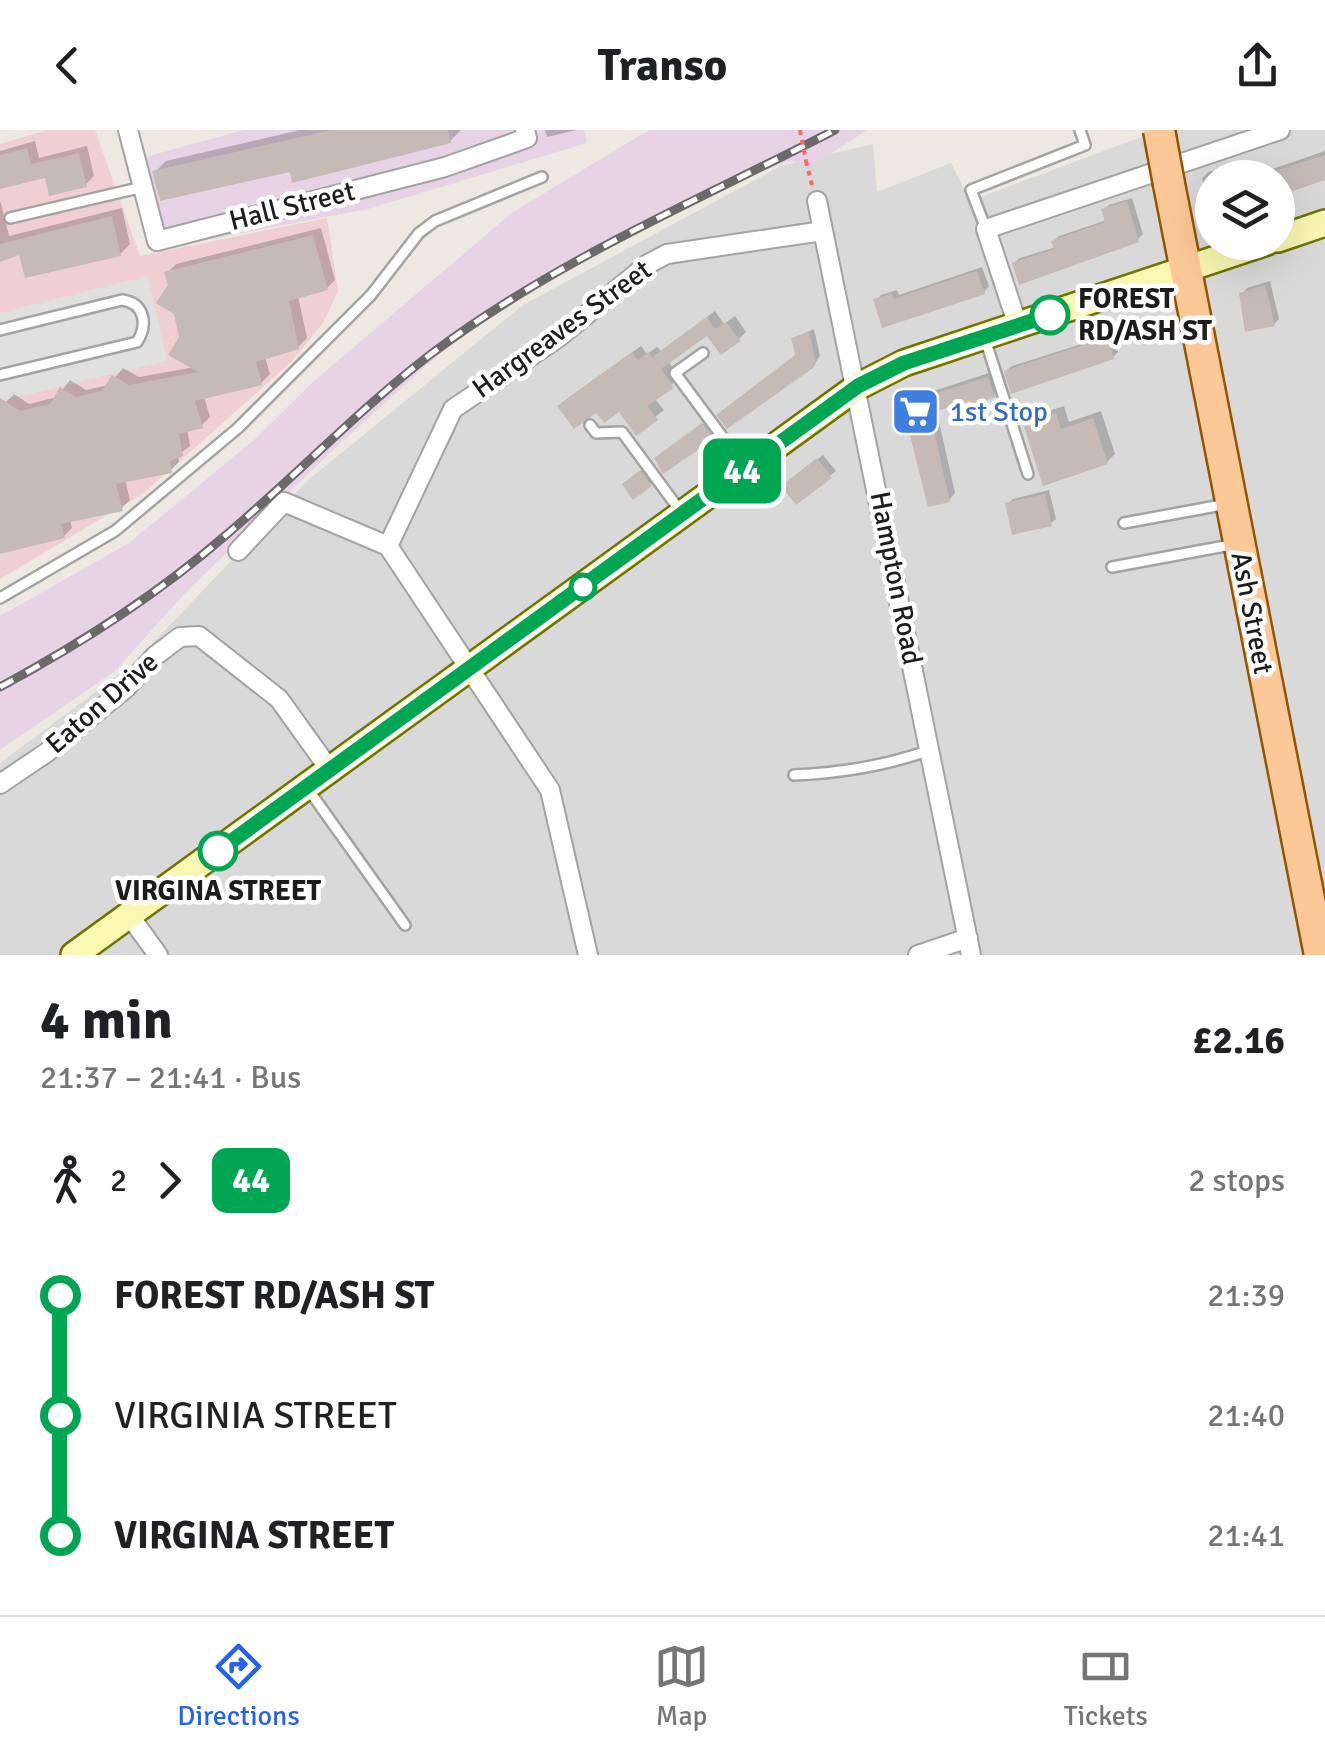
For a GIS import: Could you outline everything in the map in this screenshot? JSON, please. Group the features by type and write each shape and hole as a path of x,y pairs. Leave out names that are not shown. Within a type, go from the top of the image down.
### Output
{"main road":[{"name":"Ash Street","path":"1159,130 1320,955"}],"street":[{"name":"Hall Street","path":"128,130 157,240 445,167 527,138 525,130"},
{"path":"1018,326 986,229 1280,130"},
{"name":"Hampton Road","path":"815,194 858,386 969,946"},
{"path":"1295,233 1325,223"},
{"name":"Hargreaves Street","path":"388,546 453,410 559,336 648,264 667,254 823,231"},
{"path":"74,955 858,386 904,363 1216,260"},
{"path":"238,550 284,502 388,546 550,790 588,955"},
{"name":"Eaton Drive","path":"0,784 46,753 180,638 199,636 279,699 330,770"},
{"path":"129,916 158,955"},
{"path":"918,955 969,946"}],"lane":[{"path":"986,229 971,190 1085,145 1080,130"},
{"path":"0,598 116,531 238,428 370,295 419,233 436,221 542,178"},
{"path":"10,218 143,187"},
{"path":"0,330 122,300 140,308 144,323 144,332 137,342 0,375"},
{"path":"984,337 1028,474"},
{"path":"703,352 674,374 745,468"},
{"path":"590,425 596,432 622,432 683,514"},
{"path":"1124,524 1230,503"},
{"path":"1112,566 1238,544"},
{"path":"794,775 845,773 930,750"},
{"path":"306,787 404,925"}],"path":[{"path":"800,130 815,194"}],"shaded area":[{"path":"48,130 95,130 140,256 327,218 338,291 323,323 291,362 144,493 0,579 0,144"},
{"path":"244,130 584,130 587,143 368,209 163,248 141,158"},
{"path":"649,130 867,130 812,166 788,161 669,209 535,284 438,355 333,450 185,593 115,671 0,750 0,616 129,543 253,441 314,381 513,212"},
{"path":"1160,130 1325,130 1325,955 0,955 0,763 132,665 307,481 523,305 781,166 873,144 877,192 951,163 970,201"},
{"path":"148,276 167,361 0,401 0,313"}],"building":[{"path":"331,130 448,130 451,143 292,183 290,172 160,201 152,171"},
{"path":"27,148 31,164 79,153 87,187 49,196 45,178 0,189 0,155"},
{"path":"1325,155 1325,180 1295,190 1295,165"},
{"path":"1127,201 1139,242 1019,285 1012,263 1054,249 1051,241 1105,222 1101,209"},
{"path":"112,216 121,256 25,278 19,255 0,262 0,244"},
{"path":"313,235 328,290 289,301 299,349 256,362 262,385 195,401 203,428 179,434 183,456 170,461 172,473 116,484 123,511 61,524 65,538 0,554 0,398 20,411 50,404 60,387 76,397 102,391 112,375 129,385 198,372 168,355 179,337 174,314 156,303 168,285 164,272"},
{"path":"977,271 985,294 882,328 873,299 892,294 894,299"},
{"path":"1265,285 1275,326 1245,332 1239,293"},
{"path":"707,317 715,329 726,322 741,341 721,355 707,336 661,369 674,388 647,406 658,420 636,436 619,412 604,423 596,413 574,429 557,406 632,352 638,360 648,352 652,357"},
{"path":"809,332 816,363 813,368 727,429 716,415 795,355 791,338"},
{"path":"1108,337 1114,359 1011,394 1004,371"},
{"path":"988,377 995,397 971,406 970,401 930,413 950,502 928,507 902,404"},
{"path":"1056,413 1061,429 1093,418 1108,464 1043,486 1023,424"},
{"path":"702,423 714,439 663,474 654,458"},
{"path":"817,458 832,478 796,505 781,486"},
{"path":"640,470 652,486 633,500 622,484"},
{"path":"1045,494 1052,526 1012,535 1005,503"}],"railway":[{"path":"0,687 88,636 173,578 252,513 404,375 479,320 628,233 835,130"}],"bus line":[{"name":"44","path":"218,851 858,386 904,363 1050,315"}],"place":[{"name":"FOREST RD/ASH ST","path":"1050,315"},
{"name":"1st Stop","path":"915,412"},
{"name":"VIRGINA STREET","path":"218,851"}]}
